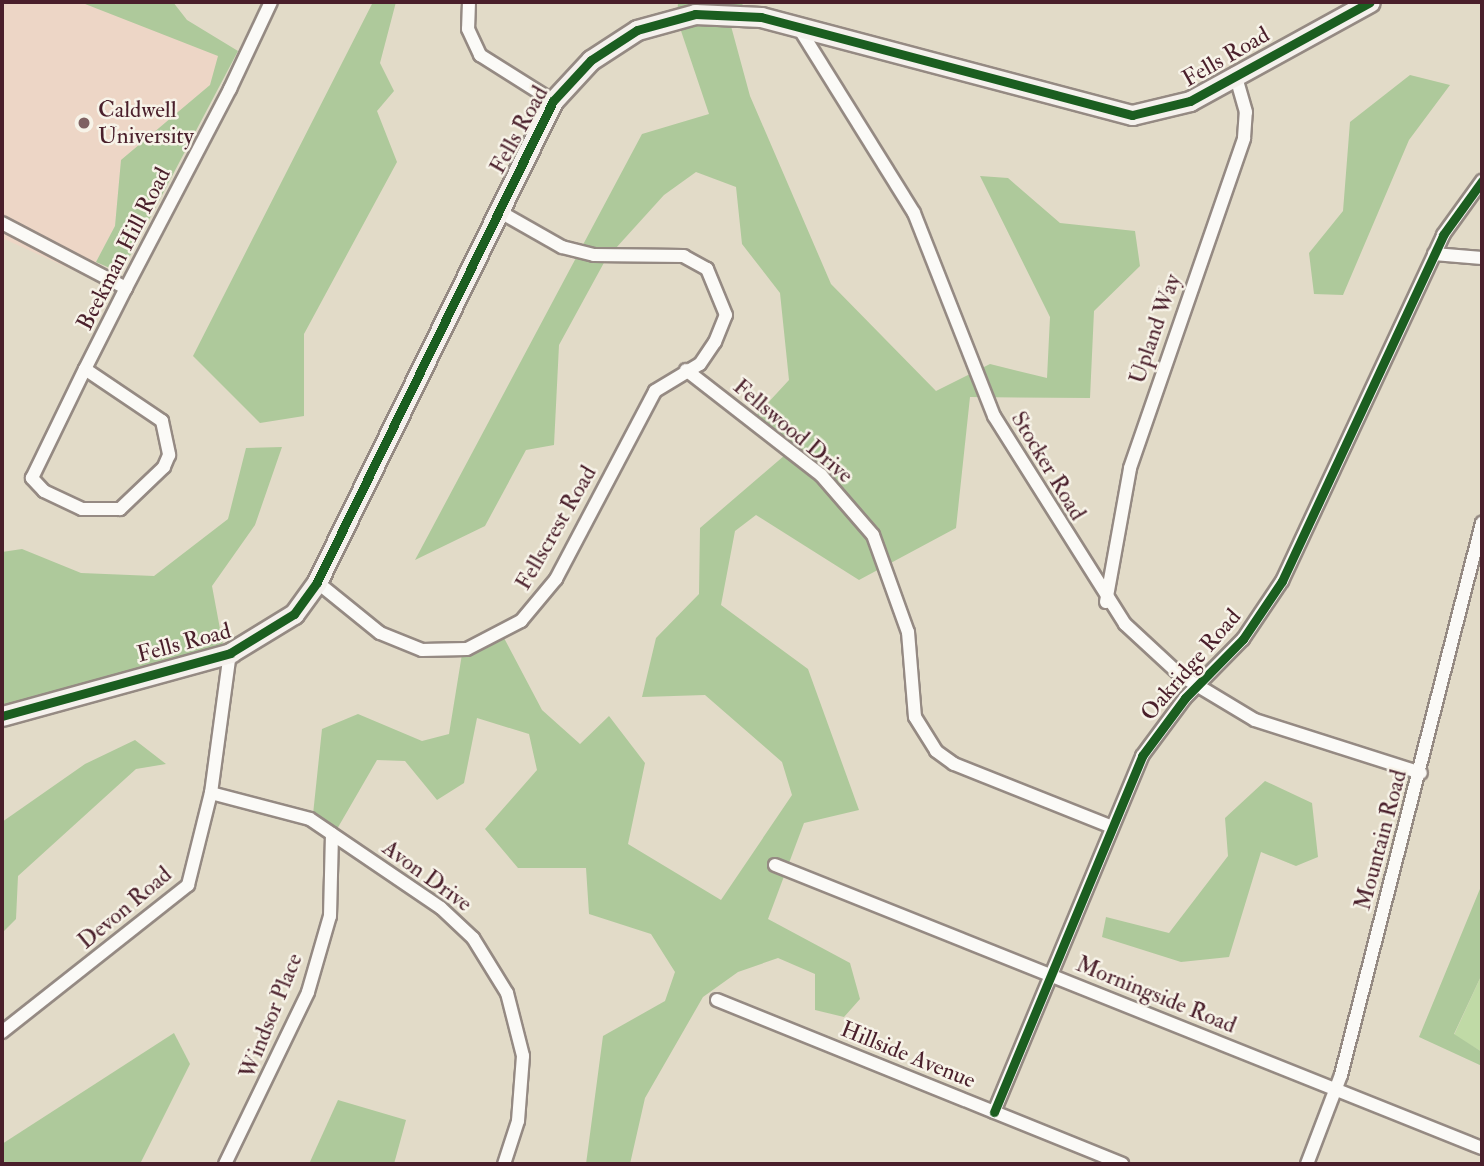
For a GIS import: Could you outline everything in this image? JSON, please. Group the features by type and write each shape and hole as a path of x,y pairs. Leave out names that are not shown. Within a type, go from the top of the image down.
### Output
{"street":[{"name":"Beekman Hill Road","path":"86,369 156,411 169,455 164,467 120,509 82,509 44,491 32,478 86,369 271,2"},
{"path":"469,2 468,29 480,55 553,101"},
{"name":"Fells Road","path":"2,716 230,653 282,625 317,582 497,210 553,101 606,48 656,22 695,14 757,9 797,25 1119,114 1168,110 1370,2"},
{"name":"Stocker Road","path":"797,25 807,50 895,176 946,284 994,416 1106,602 1198,686 1281,730 1421,773"},
{"name":"Upland Way","path":"1106,602 1130,468 1244,138 1246,112 1235,74"},
{"name":"Oakridge Road","path":"994,1112 1112,827 1151,741 1243,639 1282,581 1434,254 1482,181"},
{"path":"497,210 562,247 594,255 684,256 707,269 726,315 700,364 687,370"},
{"path":"2,223 127,288"},
{"path":"1434,254 1482,258"},
{"name":"Fellscrest Road","path":"317,582 341,607 410,648 456,651 488,641 537,606 654,391 687,370"},
{"name":"Fellswood Drive","path":"687,370 821,475 873,535 908,632 915,717 936,751 1112,827"},
{"name":"Mountain Road","path":"1307,1164 1336,1089 1421,773 1482,523"},
{"name":"Devon Road","path":"2,1032 188,885 211,793 230,653"},
{"name":"Avon Drive","path":"211,793 278,806 332,834 449,915 498,973 514,1013 523,1067 518,1121 504,1164"},
{"name":"Windsor Place","path":"225,1164 308,992 330,916 332,834"},
{"name":"Morningside Road","path":"775,865 1482,1148"},
{"name":"Hillside Avenue","path":"717,1000 1122,1164"}],"shaded area":[{"name":"Caldwell University","path":"2,2 80,2 219,55 210,85 121,160 115,226 88,277 2,238"}],"green space":[{"path":"80,2 173,2 187,20 238,51 121,273 96,262 115,226 121,160 210,85 218,56"},
{"path":"373,2 396,2 380,63 394,91 377,111 397,162 304,334 304,416 260,423 193,356"},
{"path":"678,2 746,2 728,15 750,96 831,284 936,391 990,364 1047,378 1050,317 980,176 1008,178 1060,223 1135,231 1140,266 1094,311 1090,398 970,397 956,528 859,580 756,515 735,531 721,605 808,669 859,810 804,823 768,919 850,963 860,999 844,1017 815,1010 815,974 778,958 738,972 703,997 645,1098 630,1164 586,1164 603,1036 665,1001 675,972 651,934 589,914 586,868 518,868 485,829 537,770 529,734 477,718 464,783 437,800 405,761 377,760 333,836 312,824 322,729 358,714 422,741 449,734 462,654 504,638 542,710 580,744 609,716 645,763 628,844 721,900 792,795 782,762 705,695 642,697 656,638 699,594 700,528 792,449 753,419 789,380 780,293 742,244 736,187 696,172 664,195 606,259 559,345 554,445 526,450 485,526 415,560 642,134 709,114 677,19"},
{"path":"1410,75 1450,85 1409,140 1343,295 1314,294 1309,253 1343,211 1350,122"},
{"path":"282,447 255,525 212,586 223,645 2,709 2,552 22,549 81,573 154,576 228,519 246,448"},
{"path":"135,740 166,764 136,769 18,876 16,919 2,933 2,822 85,764"},
{"path":"1265,781 1312,803 1318,857 1296,866 1261,852 1229,957 1181,962 1102,937 1106,917 1169,933 1228,856 1225,818"},
{"path":"1482,884 1482,974 1454,1034 1482,1052 1482,1066 1419,1037"},
{"path":"1482,974 1482,1052 1454,1035"},
{"path":"174,1033 190,1064 140,1164 2,1164 2,1144"},
{"path":"338,1100 406,1120 394,1164 309,1164"}],"cycle path":[{"path":"2,716 230,653 294,614 317,582 553,101 591,60 637,30 695,14 761,17 1132,115 1190,101 1370,2"},
{"path":"994,1112 1142,756 1185,698 1243,639 1282,581 1443,235 1482,181"}],"place":[{"name":"Caldwell University","path":"84,123"}]}
